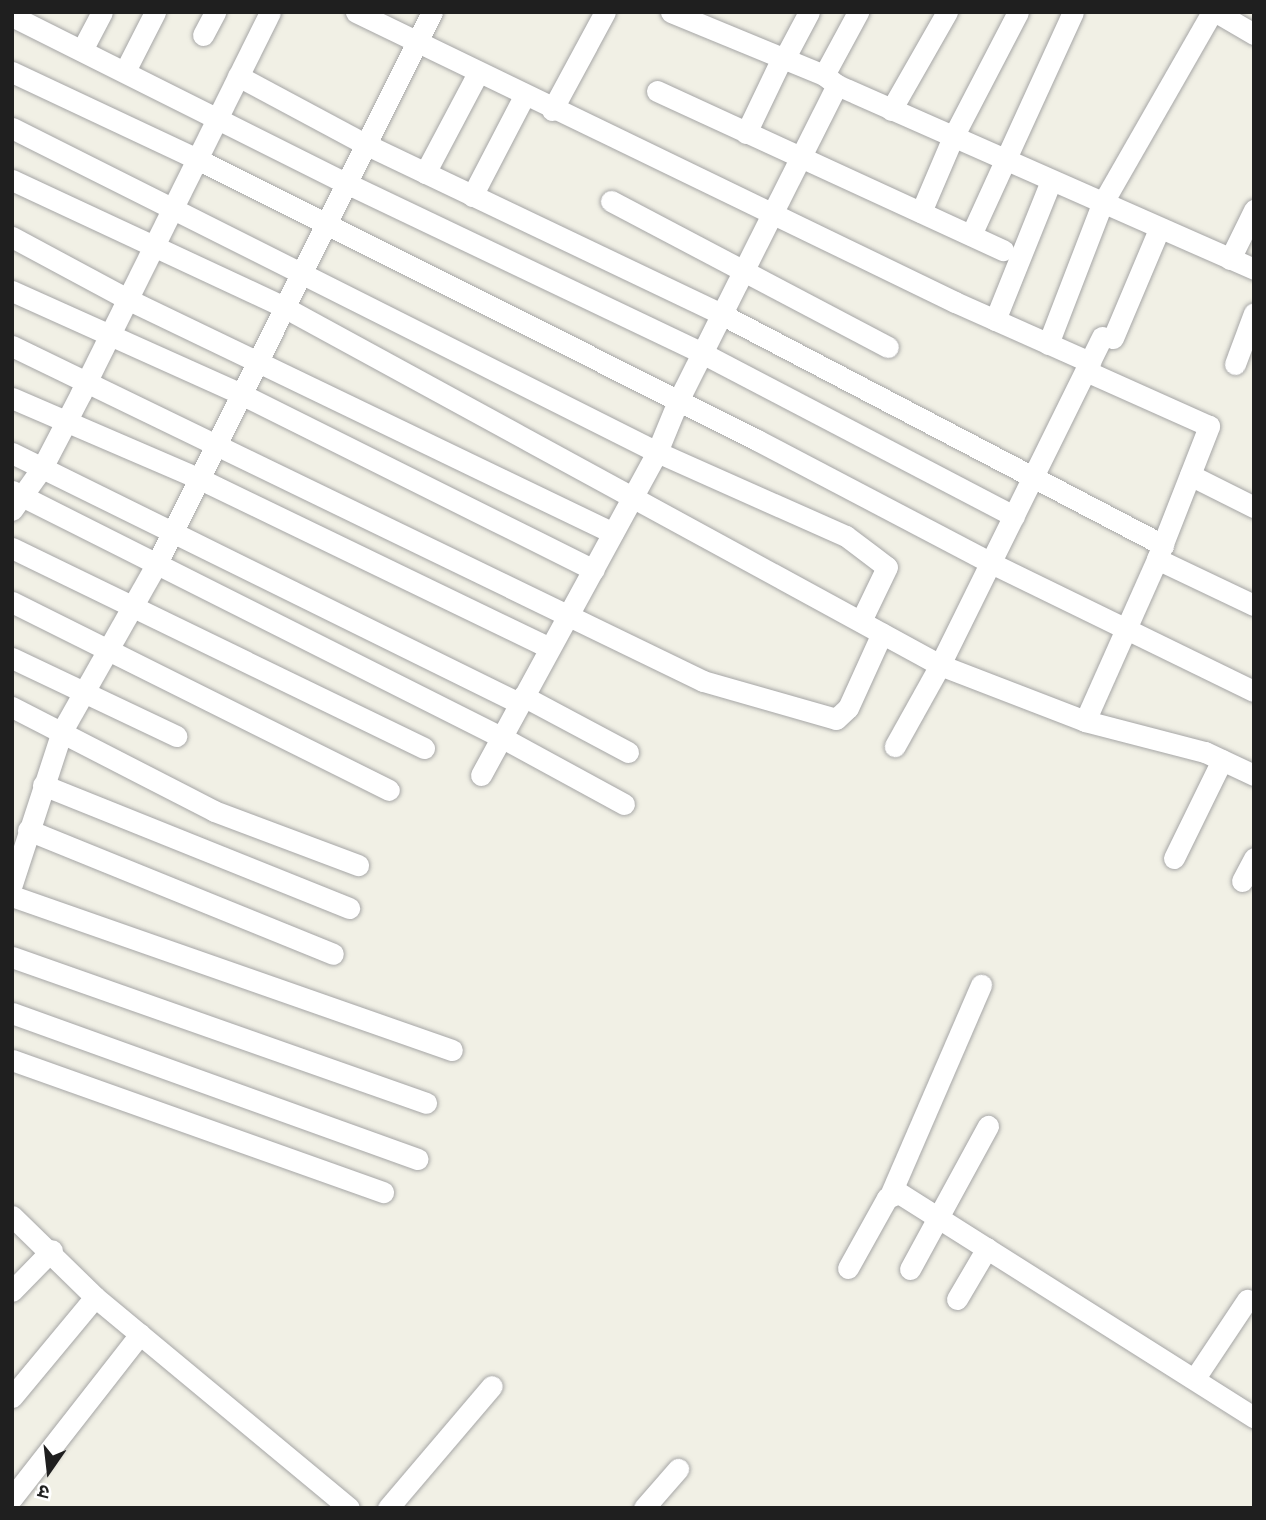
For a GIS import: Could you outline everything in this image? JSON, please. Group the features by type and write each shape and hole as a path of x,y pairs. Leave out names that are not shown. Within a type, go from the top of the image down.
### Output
{"street":[{"path":"82,50 102,12"},
{"path":"125,71 155,12"},
{"path":"203,35 215,12"},
{"path":"270,12 174,209 42,468 15,498 157,563 501,737 624,804"},
{"path":"356,12 552,110 1048,344 1088,367 1209,426 1128,629 1085,721"},
{"path":"12,884 62,731 111,650 157,563 363,143 432,12"},
{"path":"552,110 604,12"},
{"path":"746,133 809,12"},
{"path":"481,775 563,617 594,570 632,494 657,452 678,401 800,159 858,12"},
{"path":"891,110 947,12"},
{"path":"922,212 953,137 1018,12"},
{"path":"971,235 1073,12"},
{"path":"1048,344 1102,204 1214,12 1254,34"},
{"path":"680,14 1102,204 1254,269"},
{"path":"12,16 41,20 82,50 218,116 344,182 702,353 1014,516"},
{"path":"12,72 197,159 678,401 991,563 1254,691"},
{"path":"425,173 478,73"},
{"path":"238,76 363,143 721,314 1034,477 1254,605"},
{"path":"657,91 1003,250"},
{"path":"472,196 524,96"},
{"path":"12,128 657,452 846,537 887,568 861,621"},
{"path":"12,180 282,306 632,494 940,665 1085,721 1222,760 1254,775"},
{"path":"995,320 1051,181"},
{"path":"611,201 888,347"},
{"path":"1230,259 1254,210"},
{"path":"895,746 940,665 1088,367 1108,338 1159,229"},
{"path":"12,237 127,299 612,533"},
{"path":"12,291 109,337 241,394 594,570"},
{"path":"1235,364 1254,313"},
{"path":"12,346 217,444 676,671 829,719 848,708 882,633"},
{"path":"12,398 198,478 548,647"},
{"path":"12,453 171,533 628,752"},
{"path":"1190,475 1254,507"},
{"path":"12,548 131,609 424,748"},
{"path":"12,602 389,790"},
{"path":"12,658 176,736"},
{"path":"12,707 214,811 358,865"},
{"path":"1174,858 1222,760"},
{"path":"43,785 349,908"},
{"path":"28,830 333,954"},
{"path":"1242,881 1254,858"},
{"path":"12,896 452,1050"},
{"path":"12,957 426,1103"},
{"path":"848,1268 891,1193 981,985"},
{"path":"12,1013 417,1159"},
{"path":"12,1060 383,1192"},
{"path":"910,1269 988,1126"},
{"path":"891,1193 900,1193 1195,1378 1251,1410"},
{"path":"12,1216 52,1250 95,1297 349,1508"},
{"path":"957,1299 987,1248"},
{"path":"12,1291 52,1250"},
{"path":"12,1397 95,1297"},
{"path":"1195,1378 1247,1300"},
{"path":"12,1497 140,1334"},
{"path":"388,1508 492,1386"},
{"path":"643,1508 678,1469"}]}
